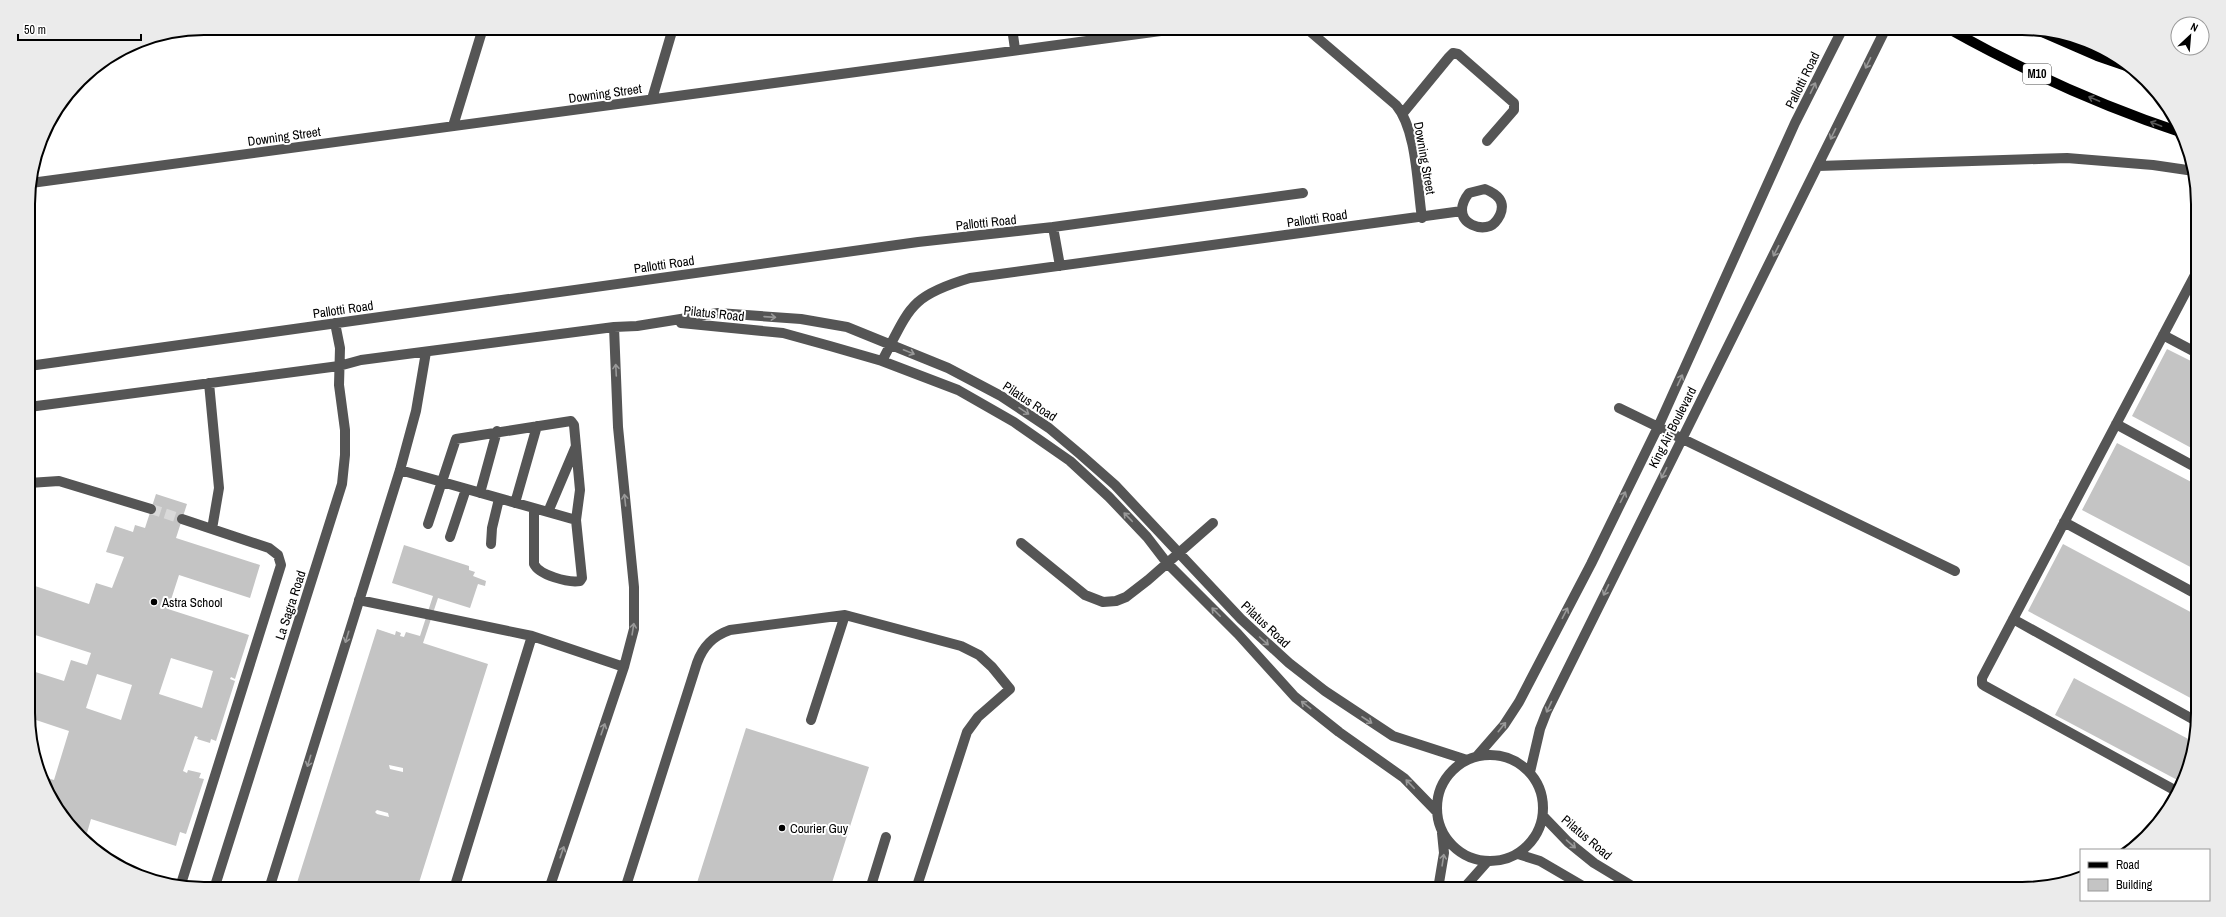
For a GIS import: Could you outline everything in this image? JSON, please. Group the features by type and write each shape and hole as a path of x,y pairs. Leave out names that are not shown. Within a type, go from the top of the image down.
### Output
{"main road":[{"name":"M10","path":"1961,35 2033,72 2130,114 2174,130"},
{"path":"2062,40 2110,61"}],"street":[{"path":"453,126 481,35"},
{"path":"652,99 672,35"},
{"path":"1013,35 1015,49"},
{"name":"Downing Street","path":"36,182 1127,35"},
{"name":"Downing Street","path":"1314,35 1403,113 1409,127 1422,218"},
{"name":"Pallotti Road","path":"1795,123 1839,35"},
{"name":"King Air Boulevard","path":"1530,772 1540,729 1547,711 1681,438 1882,35"},
{"path":"1403,113 1449,57 1453,53 1458,54 1514,103 1514,110 1487,141"},
{"name":"King Air Boulevard","path":"1472,758 1504,725 1519,702 1591,564 1658,427 1795,123"},
{"path":"1818,166 2067,158 2160,165 2188,170"},
{"name":"Pallotti Road","path":"35,365 918,242 1053,227 1304,193"},
{"name":"Pallotti Road","path":"882,361 902,319 912,306 942,286 970,278 1422,218 1462,211"},
{"path":"1053,227 1060,266"},
{"path":"2173,789 1982,684 1982,678 2191,282"},
{"name":"Pilatus Road","path":"669,322 718,313 801,319 847,327 948,368 987,389 1049,428 1115,485 1240,619 1289,663 1325,691 1394,736 1472,758"},
{"path":"35,406 339,366 361,360 669,322"},
{"name":"Pilatus Road","path":"669,322 783,333 882,361 958,390 1014,422 1064,457 1109,497 1147,536 1167,563 1238,634 1295,697 1339,732 1404,778 1437,812"},
{"name":"La Sagra Road","path":"216,882 342,484 345,443 339,385 340,348 335,323"},
{"path":"551,882 624,667 634,628 635,607 618,427 614,328"},
{"path":"2163,335 2191,350"},
{"path":"272,882 400,470 416,411 426,352"},
{"path":"209,384 219,488 212,529"},
{"path":"1619,408 1955,571"},
{"path":"428,524 456,438 571,421 574,425 580,490 576,520 582,578 580,581 576,582 543,574 536,568 534,564 534,508"},
{"path":"2116,424 2191,465"},
{"path":"515,504 537,426"},
{"path":"480,493 497,431"},
{"path":"548,512 576,446"},
{"path":"400,470 515,504 576,520"},
{"path":"35,483 59,481 151,509"},
{"path":"450,537 466,489"},
{"path":"491,544 492,528 499,499"},
{"path":"182,519 274,551 280,560 281,570 182,881"},
{"path":"2064,522 2191,591"},
{"path":"1021,543 1085,594 1103,602 1116,601 1126,597 1213,523"},
{"path":"359,600 532,636 624,667"},
{"path":"811,720 845,615"},
{"path":"627,882 697,663 701,652 709,642 720,633 730,630 845,615 961,646 979,655 992,667 1010,689 978,717 967,732 918,882"},
{"path":"2012,619 2191,718"},
{"path":"456,882 532,636"},
{"path":"1439,882 1444,853 1442,831 1437,812 1437,798 1441,786 1448,774 1472,758 1488,755 1505,757 1521,764 1530,772 1539,785 1544,800 1543,816 1539,831 1530,844 1518,854 1503,860 1487,862 1471,858 1454,848 1442,831"},
{"name":"Pilatus Road","path":"1543,816 1568,842 1594,863 1625,882"},
{"path":"872,882 886,837"},
{"path":"1518,854 1540,862 1576,882"},
{"path":"1469,882 1487,862"}],"building":[{"path":"2167,349 2191,361 2191,448 2132,416"},
{"path":"2117,443 2191,482 2191,567 2082,510"},
{"path":"156,494 187,504 176,538 260,565 250,598 179,575 168,609 249,635 235,679 231,677 230,679 235,681 216,741 211,739 210,743 197,739 198,737 195,736 183,771 187,773 188,770 201,773 199,778 204,779 186,834 180,832 176,846 91,819 87,834 70,816 52,788 49,778 54,780 69,731 35,720 35,672 64,681 71,660 87,665 91,653 35,635 35,586 89,604 96,583 112,588 124,557 106,552 115,526 133,532 135,525 145,528","holes":["171,658 213,671 202,708 159,694","97,674 132,685 121,720 86,708"]},
{"path":"2063,544 2191,612 2191,698 2028,611"},
{"path":"404,545 469,566 469,570 475,572 473,576 486,581 485,586 478,584 470,608 438,598 423,643 488,664 419,882 297,882 377,629 395,635 396,631 401,633 400,636 404,637 406,632 420,636 433,596 392,583","holes":["389,765 403,768 403,772 390,769","377,810 388,813 389,817 377,814 375,812"]},
{"path":"2074,678 2189,739 2177,780 2055,715"},
{"name":"Courier Guy","path":"746,728 869,767 832,882 697,882"}],"tunnel":[{"path":"151,509 182,519"}],"place":[{"name":"Astra School","path":"154,602"},
{"name":"Courier Guy","path":"782,828"}]}
